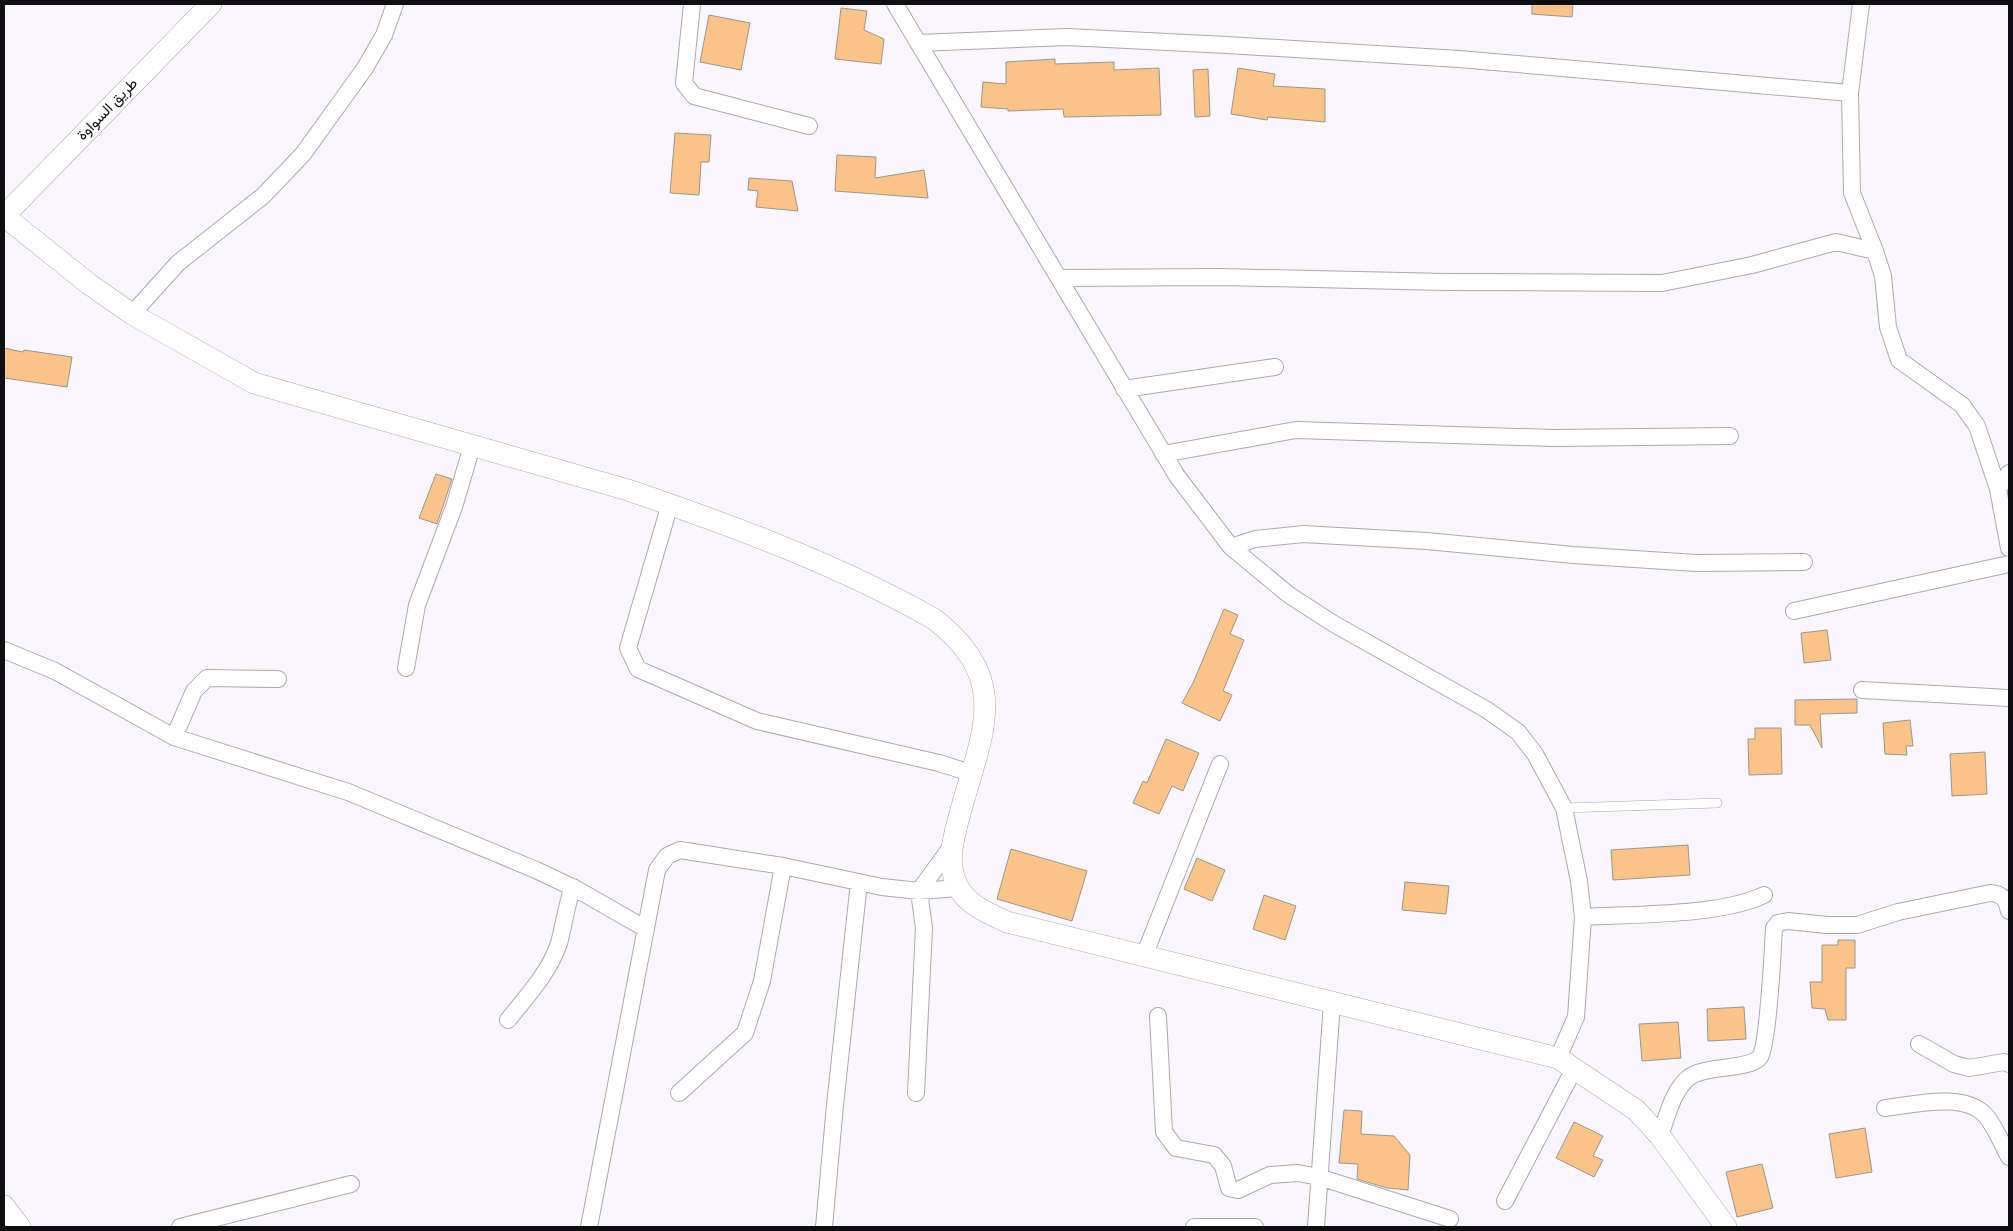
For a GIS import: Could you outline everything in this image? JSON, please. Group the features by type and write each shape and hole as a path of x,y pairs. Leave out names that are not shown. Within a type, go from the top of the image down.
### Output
{"street":[{"name":"طريق السواوة","path":"4,216 211,4"},
{"path":"132,314 178,263 263,196 304,154 365,68 384,35 395,4"},
{"path":"692,4 684,83 694,96 809,126"},
{"path":"895,4 1176,476 1231,547 1289,595 1334,624 1455,690 1518,732 1535,754 1564,808 1579,880 1583,917 1576,1016 1566,1064 1505,1201"},
{"path":"1861,4 1850,93 1852,193 1883,276 1888,327 1899,360 1962,405 1977,426 1998,489 2009,548"},
{"path":"918,43 1067,37 1227,45 1459,59 1850,93"},
{"path":"4,216 89,284 132,314 254,383 628,490 724,523 816,560 912,606 950,632 977,667 984,687 984,731 951,847 920,891 924,928 916,1093"},
{"path":"1059,278 1220,276 1446,282 1662,283 1752,265 1836,242 1875,251"},
{"path":"1124,389 1275,367"},
{"path":"1164,454 1296,430 1552,438 1730,436"},
{"path":"406,668 417,605 454,507 472,446"},
{"path":"1998,489 2009,473"},
{"path":"670,504 628,648 638,669 757,721 939,763 971,773"},
{"path":"1231,547 1255,539 1303,534 1427,541 1573,555 1696,563 1804,562"},
{"path":"1794,611 2009,564"},
{"path":"4,650 54,671 174,737 348,792 573,887 646,930"},
{"path":"174,737 194,691 207,678 278,680"},
{"path":"1862,690 2009,698"},
{"path":"1144,956 1220,764"},
{"path":"951,847 953,869 959,888 980,909 1007,922 1332,1003 1566,1064 1636,1110 1660,1136 1726,1227"},
{"path":"589,1227 657,870 667,856 680,850 699,852 784,866 860,882 920,891 959,888"},
{"path":"679,1093 745,1033 762,980 784,866"},
{"path":"824,1227 860,882"},
{"path":"508,1020 538,983 558,944 566,907 573,887"},
{"path":"1660,1136 1676,1094 1690,1077 1708,1068 1752,1063 1760,1056 1765,1036 1774,928 1778,923 1788,921 1827,925 1857,925 1898,912 1990,893 1998,894 2006,899 2009,911"},
{"path":"1583,917 1687,911 1750,902 1764,895"},
{"path":"1316,1227 1332,1003"},
{"path":"1158,1016 1164,1132 1176,1148 1214,1155 1222,1166 1229,1188 1238,1190 1270,1175 1298,1173 1319,1177 1450,1219"},
{"path":"1919,1044 1954,1064 1969,1068 2004,1062 2009,1064"},
{"path":"1885,1108 1948,1100 1972,1106 1986,1115 2009,1158"},
{"path":"180,1227 351,1184"},
{"path":"4,1206 20,1227"},
{"path":"1194,1227 1255,1227"}],"lane":[{"path":"1564,808 1717,803"}],"building":[{"path":"1532,4 1573,4 1572,17 1532,14"},
{"path":"841,8 867,11 864,30 884,39 881,64 835,59"},
{"path":"709,15 750,23 741,70 700,62"},
{"path":"1055,59 1055,64 1114,62 1114,70 1159,68 1161,115 1064,117 1063,109 1008,111 1008,109 981,107 983,82 1006,84 1006,62"},
{"path":"1238,68 1275,74 1273,86 1325,89 1325,122 1268,117 1267,120 1231,114"},
{"path":"1208,69 1210,116 1195,117 1193,70"},
{"path":"675,133 711,135 709,162 701,162 699,195 670,193"},
{"path":"837,155 876,157 875,178 924,170 928,198 835,191"},
{"path":"749,178 792,181 798,211 756,207 758,191 748,190"},
{"path":"4,348 72,357 67,387 4,378"},
{"path":"436,474 452,479 437,524 419,518"},
{"path":"1224,609 1238,615 1230,634 1244,640 1223,691 1232,695 1220,721 1182,703 1193,683"},
{"path":"1827,630 1831,660 1804,663 1801,633"},
{"path":"1857,699 1857,713 1820,714 1822,748 1810,725 1795,725 1795,700"},
{"path":"1910,720 1913,746 1906,746 1907,755 1885,754 1883,723"},
{"path":"1755,728 1781,728 1782,774 1749,775 1748,739 1755,739"},
{"path":"1166,739 1199,753 1183,791 1172,786 1159,814 1133,803 1143,781 1147,783"},
{"path":"1985,752 1987,794 1952,796 1950,754"},
{"path":"1688,845 1690,875 1613,880 1611,850"},
{"path":"1011,849 1087,871 1072,921 997,899"},
{"path":"1197,858 1225,870 1212,901 1184,889"},
{"path":"1405,882 1449,886 1446,914 1402,910"},
{"path":"1264,895 1296,906 1285,940 1253,929"},
{"path":"1838,940 1855,940 1855,968 1846,968 1846,1020 1828,1020 1825,1009 1812,1008 1810,982 1822,982 1822,945 1838,945"},
{"path":"1744,1007 1746,1039 1708,1041 1707,1009"},
{"path":"1678,1022 1681,1058 1642,1061 1639,1024"},
{"path":"1344,1110 1362,1111 1361,1134 1394,1136 1410,1155 1408,1190 1387,1188 1357,1179 1358,1164 1339,1163"},
{"path":"1574,1122 1603,1136 1593,1156 1603,1160 1594,1177 1556,1158"},
{"path":"1865,1128 1872,1172 1836,1178 1829,1134"},
{"path":"1762,1164 1773,1208 1737,1217 1726,1172"}]}
